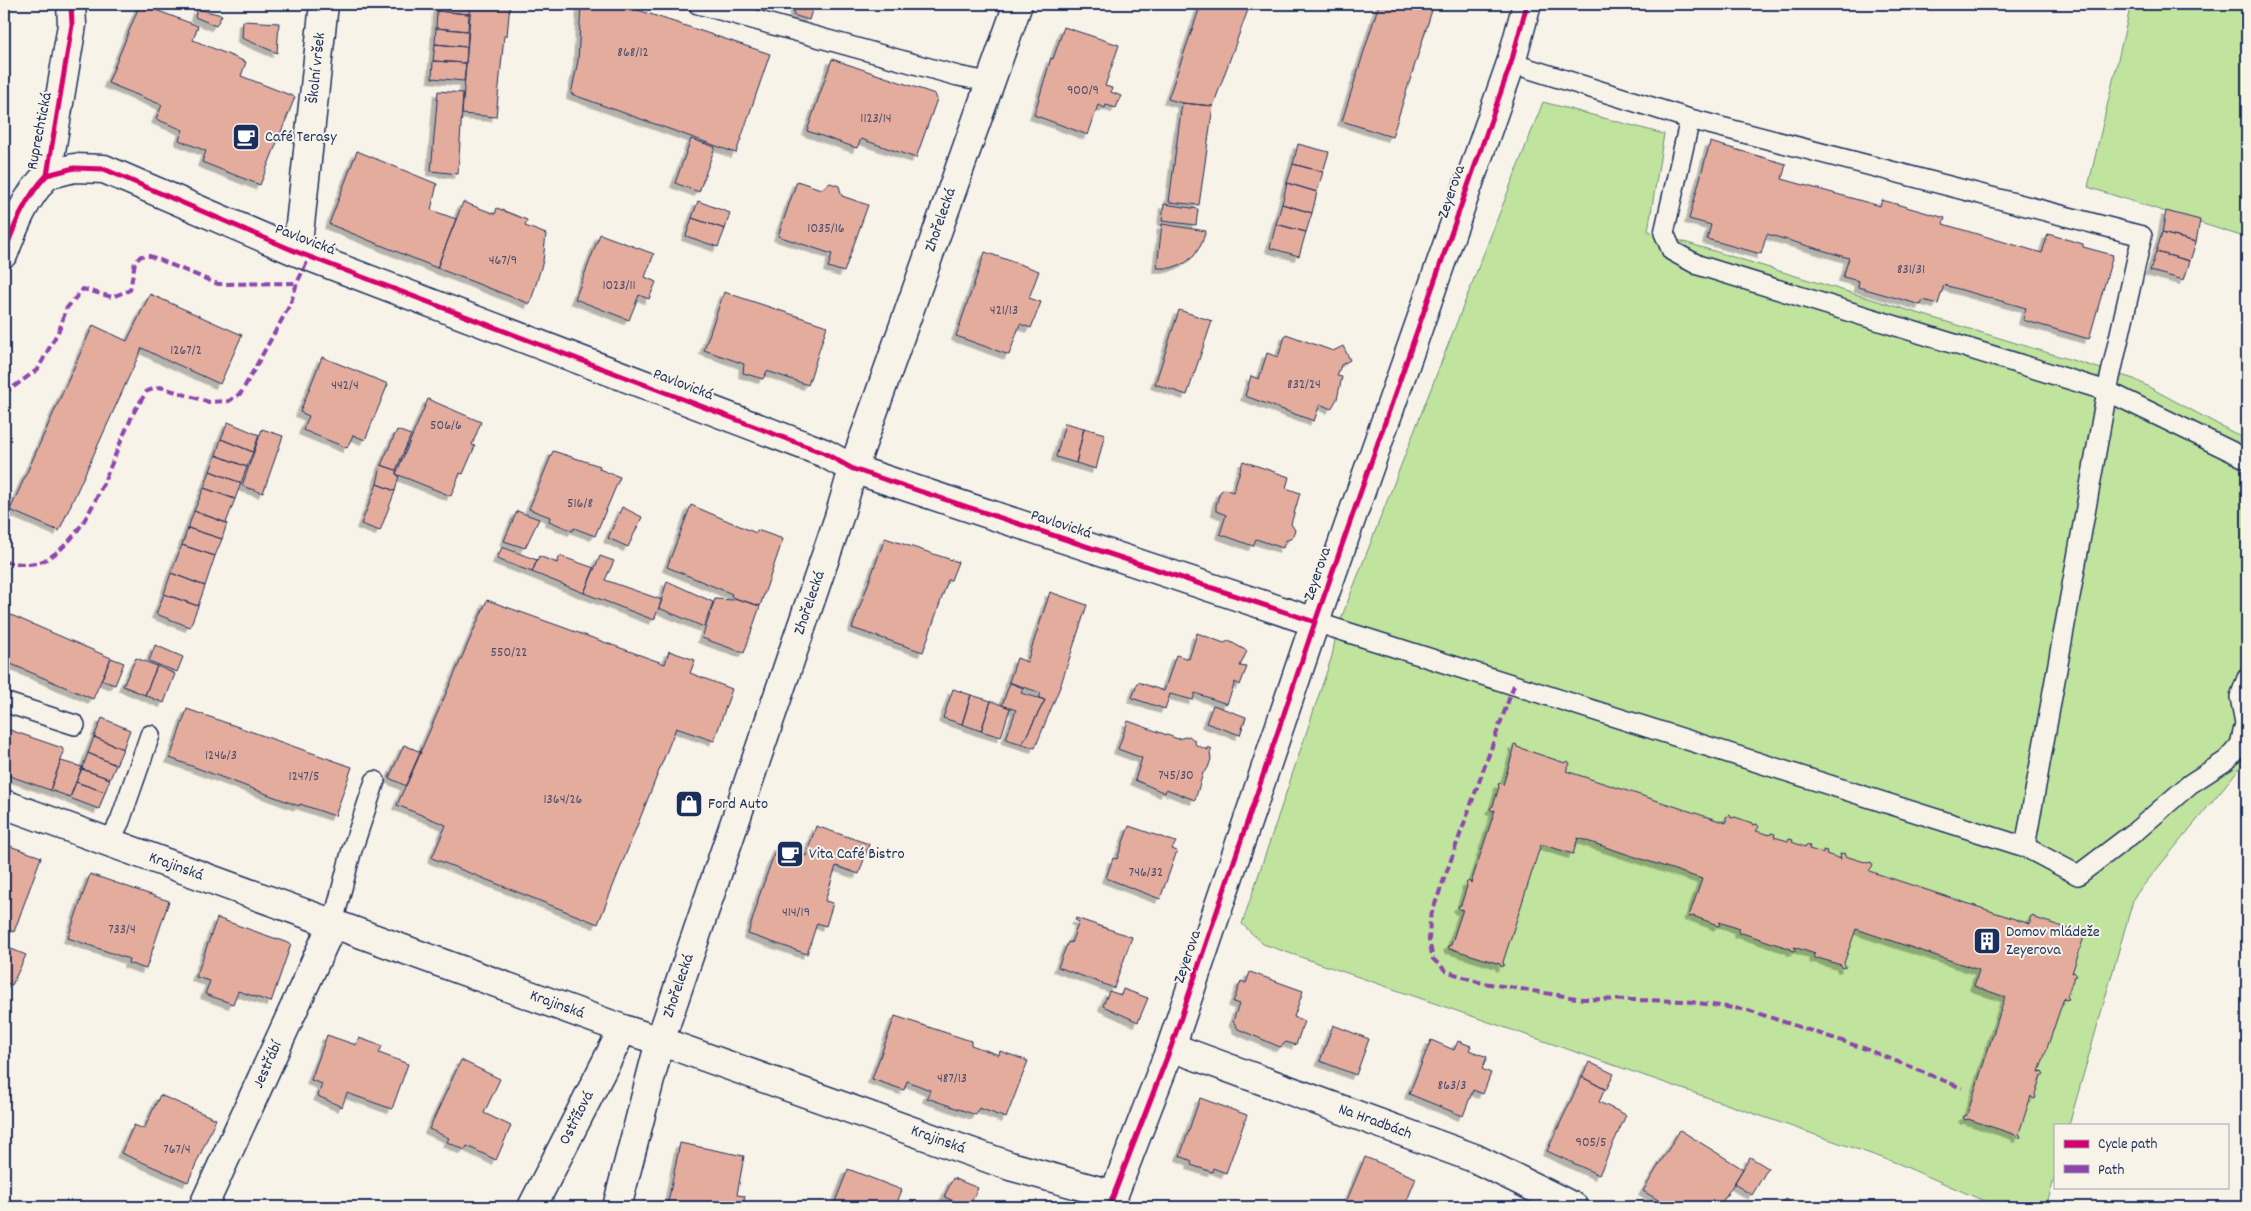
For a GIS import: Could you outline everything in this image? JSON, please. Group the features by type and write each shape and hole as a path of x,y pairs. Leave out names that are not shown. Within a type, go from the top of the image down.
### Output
{"street":[{"name":"Ruprechtická","path":"4,253 20,211 34,188 47,175 72,25 71,4"},
{"name":"Školní vršek","path":"297,252 324,4"},
{"name":"Zhořelecká","path":"617,1207 660,1041 836,526 853,470 1018,4"},
{"name":"Zeyerova","path":"1111,1201 1171,1047 1315,622 1511,63 1527,4"},
{"name":"Pavlovická","path":"47,175 74,168 104,169 297,252 824,452 853,470 1315,622"},
{"name":"Krajinská","path":"4,804 622,1029 1111,1201"},
{"name":"Jestřábí","path":"203,1207 333,923"},
{"name":"Ostřížová","path":"532,1207 622,1029"},
{"name":"Na Hradbách","path":"1171,1047 1474,1158 1574,1207"}],"lane":[{"path":"698,4 958,76 990,82"},
{"path":"1511,63 1690,119 2142,236 2107,392 2025,847"},
{"path":"1690,119 1664,233 1672,251 1698,265 2107,392 2247,459"},
{"path":"1315,622 2025,847 2078,875 2114,848 2190,784 2227,760 2240,745 2244,723 2240,697 2247,678"},
{"path":"4,702 76,725"},
{"path":"109,843 120,821 150,735"},
{"path":"333,923 351,853 375,781"}],"green space":[{"path":"2131,4 2247,4 2247,238 2088,187"},
{"path":"1543,102 1664,134 1648,231 2134,379 2247,440 2247,759 2134,897 2069,1124 2054,1124 2054,1179 2046,1207 1998,1207 1897,1163 1263,944 1242,924 1332,656 1337,629"}],"building":[{"path":"140,4 198,26 193,40 246,62 241,76 295,97 260,185 202,162 206,151 179,140 183,130 156,119 162,105 108,83"},
{"path":"438,4 470,4 469,14 437,11"},
{"path":"471,4 510,4 507,36 504,36 496,117 462,114"},
{"path":"581,4 620,4 770,54 736,153 571,94 578,61"},
{"path":"796,4 814,4 809,20 793,15"},
{"path":"1201,4 1250,4 1213,106 1182,103 1168,99"},
{"path":"1379,4 1434,4 1392,137 1342,121"},
{"path":"197,9 222,15 216,26 195,17"},
{"path":"437,11 469,14 468,31 436,28"},
{"path":"243,21 279,23 277,53 242,38"},
{"path":"1064,27 1119,45 1105,86 1112,88 1111,92 1121,96 1116,108 1106,105 1105,108 1098,105 1088,135 1034,115 1051,58 1053,59"},
{"path":"436,28 468,31 467,47 435,44"},
{"path":"435,44 467,47 466,63 433,61"},
{"path":"832,59 935,94 937,99 916,158 861,139 857,148 807,131"},
{"path":"433,61 466,63 464,81 432,78"},
{"path":"438,91 463,93 458,174 431,171"},
{"path":"1182,103 1213,106 1199,205 1169,202"},
{"path":"691,139 715,147 699,192 675,183"},
{"path":"1710,142 1786,164 1782,179 1880,206 1882,200 1945,218 1943,224 2042,253 2048,234 2083,244 2083,247 2113,255 2089,339 2023,320 2026,308 1944,285 1938,304 1923,300 1921,305 1858,287 1859,281 1843,277 1849,258 1767,234 1761,254 1707,239 1711,225 1689,219"},
{"path":"1298,144 1329,152 1323,172 1293,164"},
{"path":"357,151 437,184 431,210 456,219 437,268 329,224"},
{"path":"1293,164 1323,172 1317,192 1287,183"},
{"path":"797,181 821,189 830,183 839,186 842,196 868,205 844,272 828,267 832,254 778,236"},
{"path":"1287,183 1317,192 1312,213 1282,204"},
{"path":"698,201 730,213 725,229 692,218"},
{"path":"463,202 495,214 497,208 527,220 525,226 546,234 543,261 530,304 437,268"},
{"path":"1164,204 1198,209 1196,225 1162,221"},
{"path":"1282,204 1312,213 1306,232 1276,224"},
{"path":"2166,211 2200,220 2196,242 2162,233"},
{"path":"692,218 725,229 718,247 686,236"},
{"path":"1162,224 1206,231 1201,245 1194,256 1185,263 1171,268 1157,268"},
{"path":"1276,224 1306,232 1299,256 1270,248"},
{"path":"2162,233 2196,242 2190,261 2156,252"},
{"path":"600,234 654,254 645,277 656,282 649,299 639,295 629,320 575,299"},
{"path":"985,252 1039,271 1029,298 1041,302 1031,328 1020,324 1009,355 956,336"},
{"path":"2156,252 2190,261 2184,280 2150,271"},
{"path":"724,292 827,326 808,385 767,371 763,379 743,373 744,364 704,350"},
{"path":"150,294 242,335 220,384 142,348 59,531 10,510 93,325 127,341"},
{"path":"1179,310 1212,321 1187,395 1155,384"},
{"path":"1286,334 1333,351 1343,346 1350,360 1341,365 1337,376 1342,377 1337,399 1331,409 1320,404 1314,421 1245,396 1251,376 1259,379 1267,353 1278,357"},
{"path":"322,357 388,384 365,440 353,435 347,448 303,430 309,416 300,412"},
{"path":"428,399 481,422 472,445 475,446 463,474 460,473 451,496 396,474"},
{"path":"228,422 259,435 253,452 221,439"},
{"path":"1065,423 1084,428 1076,463 1056,457"},
{"path":"1084,428 1105,434 1096,469 1076,463"},
{"path":"262,429 283,436 263,493 242,486"},
{"path":"397,430 411,435 396,470 381,465"},
{"path":"221,439 253,452 247,467 216,455"},
{"path":"553,451 600,466 599,469 620,477 595,536 574,528 573,531 549,521 550,517 529,509"},
{"path":"216,455 247,467 241,483 210,471"},
{"path":"1243,461 1289,477 1286,488 1300,493 1291,524 1295,530 1292,538 1285,541 1283,548 1256,539 1253,546 1220,534 1226,515 1216,511 1220,492 1224,489 1233,492"},
{"path":"381,465 396,470 396,474 399,476 395,491 377,484"},
{"path":"210,471 241,483 235,499 204,488"},
{"path":"377,484 395,491 380,531 361,524"},
{"path":"204,488 235,499 226,523 194,511"},
{"path":"691,505 756,533 757,530 783,539 760,606 734,598 731,596 732,594 667,567"},
{"path":"622,507 642,517 628,547 608,538"},
{"path":"194,511 227,523 222,539 188,528"},
{"path":"517,511 539,519 525,548 504,541"},
{"path":"188,528 222,539 215,556 182,545"},
{"path":"885,538 958,562 951,580 948,580 923,652 852,628"},
{"path":"182,545 215,556 205,586 171,573"},
{"path":"502,547 537,560 532,572 497,559"},
{"path":"539,556 557,563 560,556 594,568 584,593 532,572"},
{"path":"600,556 614,561 605,580 662,600 654,620 584,593"},
{"path":"171,573 205,586 198,606 164,594"},
{"path":"667,581 713,602 704,627 659,608"},
{"path":"1050,592 1087,605 1060,687 1035,748 1022,744 1045,700 1039,698 1041,693 1009,682 1017,658 1027,662"},
{"path":"164,594 198,606 190,627 156,614"},
{"path":"734,598 760,606 744,653 702,638 715,599 734,600"},
{"path":"487,600 665,664 669,651 695,660 690,673 732,689 714,741 676,728 598,924 432,858 446,825 397,805"},
{"path":"4,612 111,658 93,699 4,661"},
{"path":"1197,633 1224,643 1229,641 1247,651 1240,666 1247,667 1240,685 1235,682 1227,704 1195,693 1193,700 1170,694 1165,709 1132,698 1138,682 1164,691 1176,655 1189,659"},
{"path":"155,645 183,657 177,672 149,661"},
{"path":"111,658 124,663 115,685 101,680"},
{"path":"136,658 157,666 145,695 123,686"},
{"path":"157,666 175,674 164,703 145,695"},
{"path":"1010,683 1023,688 1021,693 1045,700 1022,744 1006,739 1016,710 1002,705"},
{"path":"953,689 971,695 962,724 943,718"},
{"path":"971,695 991,701 981,731 962,724"},
{"path":"991,701 1010,708 1001,737 981,731"},
{"path":"1213,705 1246,717 1240,735 1206,723"},
{"path":"187,709 352,767 335,816 300,804 299,806 170,758"},
{"path":"102,718 130,730 123,749 94,737"},
{"path":"1128,721 1178,739 1189,736 1196,745 1208,750 1208,747 1212,749 1208,768 1203,773 1195,800 1166,789 1165,793 1135,780 1142,758 1118,749"},
{"path":"4,728 62,748 64,752 50,790 4,774"},
{"path":"94,737 123,749 116,765 88,753"},
{"name":"Domov mládeže Zeyerova","path":"1516,744 1517,747 1565,763 1568,761 1570,764 1566,771 1726,823 1726,817 1730,815 1731,818 1735,817 1752,823 1752,825 1757,824 1759,827 1756,831 1770,835 1771,833 1775,834 1774,837 1788,841 1789,839 1793,840 1792,842 1805,847 1806,845 1810,846 1809,849 1823,853 1823,850 1827,851 1826,854 1841,859 1840,854 1844,853 1845,856 1868,863 1871,862 1873,865 1869,871 2030,924 2030,917 2033,915 2035,918 2082,933 2085,932 2087,935 2084,937 2072,973 2074,972 2077,976 2074,977 2067,996 2069,999 2065,1000 2064,998 2039,1072 2042,1071 2044,1074 2041,1076 2035,1094 2036,1098 2033,1099 2031,1096 2019,1133 2021,1137 2017,1138 2016,1135 1968,1119 1965,1120 1963,1117 1967,1115 2005,997 1974,986 1979,970 1856,929 1844,963 1846,967 1842,968 1841,965 1818,958 1815,959 1813,955 1815,954 1794,947 1796,950 1792,951 1791,949 1742,933 1739,934 1738,930 1740,929 1719,922 1720,925 1717,926 1693,916 1690,917 1688,914 1702,879 1578,838 1573,854 1541,844 1503,962 1504,965 1501,967 1500,964 1452,949 1450,950 1448,946 1451,945 1463,909 1460,910 1458,906 1461,905 1467,886 1466,883 1469,881 1471,883 1495,810 1492,811 1490,808 1493,806 1499,787 1498,784 1501,783 1503,785 1514,749 1513,745"},
{"path":"404,745 421,752 406,786 389,778"},
{"path":"88,753 116,765 110,779 82,769"},
{"path":"61,761 82,767 70,797 50,790"},
{"path":"82,769 110,779 105,792 76,782"},
{"path":"76,782 105,792 99,809 70,798"},
{"path":"816,826 869,844 859,874 836,866 825,901 833,903 826,926 817,923 807,954 748,934 777,846 806,856"},
{"path":"1129,826 1176,842 1172,849 1177,851 1160,899 1106,878 1113,858 1117,859"},
{"path":"4,844 41,857 14,932 4,928"},
{"path":"90,874 169,901 146,969 128,963 129,959 68,938"},
{"path":"217,918 291,944 271,1002 238,991 233,1004 205,994 210,981 196,977"},
{"path":"1076,918 1132,937 1114,988 1058,967 1068,942 1071,943 1079,922 1075,920"},
{"path":"4,946 26,955 12,985 4,982"},
{"path":"1250,972 1303,991 1294,1017 1304,1021 1296,1045 1286,1042 1280,1047 1238,1029 1233,1021 1239,1004 1233,1002 1241,981 1246,983"},
{"path":"1123,989 1148,998 1138,1022 1103,1006 1109,991 1121,995"},
{"path":"895,1016 971,1041 971,1045 999,1055 1000,1051 1028,1061 1006,1118 979,1108 976,1115 927,1098 930,1090 907,1081 904,1090 872,1079"},
{"path":"1333,1025 1369,1039 1356,1075 1320,1061"},
{"path":"327,1035 356,1045 359,1038 382,1046 379,1053 408,1064 392,1109 347,1093 342,1107 318,1096 322,1084 311,1080"},
{"path":"1431,1040 1454,1050 1458,1041 1471,1046 1469,1050 1487,1057 1482,1069 1491,1073 1483,1094 1473,1090 1463,1116 1409,1094"},
{"path":"461,1060 500,1079 484,1113 511,1126 496,1160 467,1146 465,1150 447,1142 449,1138 429,1129"},
{"path":"1589,1062 1614,1074 1606,1090 1582,1077"},
{"path":"1582,1077 1605,1089 1599,1102 1626,1115 1599,1175 1547,1151"},
{"path":"160,1095 216,1119 188,1182 121,1153 134,1125 144,1129"},
{"path":"1200,1098 1247,1115 1226,1173 1213,1168 1212,1172 1191,1165 1192,1161 1180,1156"},
{"path":"1680,1130 1743,1169 1719,1207 1670,1207 1643,1191"},
{"path":"680,1143 744,1156 737,1195 745,1196 743,1207 667,1207"},
{"path":"1365,1157 1416,1178 1406,1203 1416,1207 1344,1207"},
{"path":"1750,1157 1768,1168 1752,1195 1734,1184"},
{"path":"848,1169 902,1190 896,1205 902,1207 833,1207"},
{"path":"953,1178 978,1188 969,1207 944,1197"},
{"path":"1785,1199 1787,1200 1799,1207 1779,1207"}],"marked path":[{"path":"4,394 38,369 60,328 66,309 83,289 112,297 130,290 135,262 141,256 150,256 218,284 297,283"},
{"path":"4,562 19,564 40,562 61,549 75,534 87,517 122,438 147,391 160,387 209,402 229,401 241,393 290,305 297,283 310,256"},
{"path":"1514,685 1430,918 1429,940 1433,959 1446,971 1478,982 1582,999 1684,1001 1748,1010 1866,1049 1962,1088"}],"cycle path":[{"path":"4,253 27,202 47,175 72,25 71,4"},
{"path":"1109,1207 1171,1047 1315,622 1511,63 1527,4"},
{"path":"47,175 74,168 104,169 297,252 824,453 853,469 1315,622"}],"place":[{"name":"Café Terasy","path":"246,137"},
{"name":"Ford Auto","path":"689,804"},
{"name":"Vita Café Bistro","path":"790,854"},
{"name":"Domov mládeže Zeyerova","path":"1987,941"}]}
